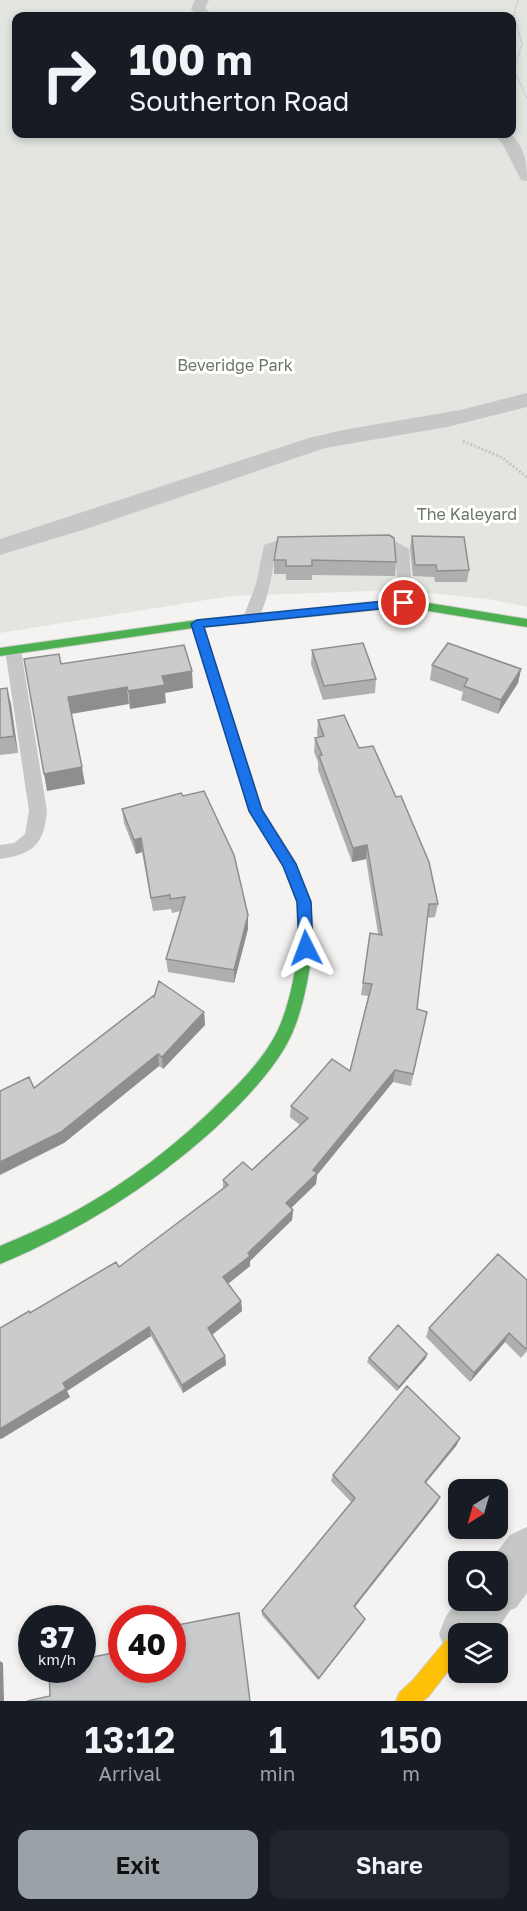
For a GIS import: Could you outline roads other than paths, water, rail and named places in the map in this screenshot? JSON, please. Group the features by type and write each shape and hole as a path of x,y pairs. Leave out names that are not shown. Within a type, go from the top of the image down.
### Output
{"street":[{"path":"506,138 527,176"},
{"path":"0,547 57,532 317,443 368,431 418,425 490,411 527,400"},
{"path":"7,651 197,624 404,603 527,623"},
{"path":"0,1255 78,1219 136,1183 203,1127 245,1088 278,1044 298,995 306,948 304,902 289,864 256,811 197,624"},
{"path":"508,1577 527,1552"},
{"path":"407,1701 421,1688 448,1654"}],"lane":[{"path":"357,544 391,543 398,546 402,549 404,578"},
{"path":"251,618 263,584 268,548 276,544 310,544"},
{"path":"0,852 23,847 32,840 37,830 38,811 7,651"}],"park label":[{"name":"Beveridge Park","path":"235,365"},
{"name":"The Kaleyard","path":"467,514"}]}
